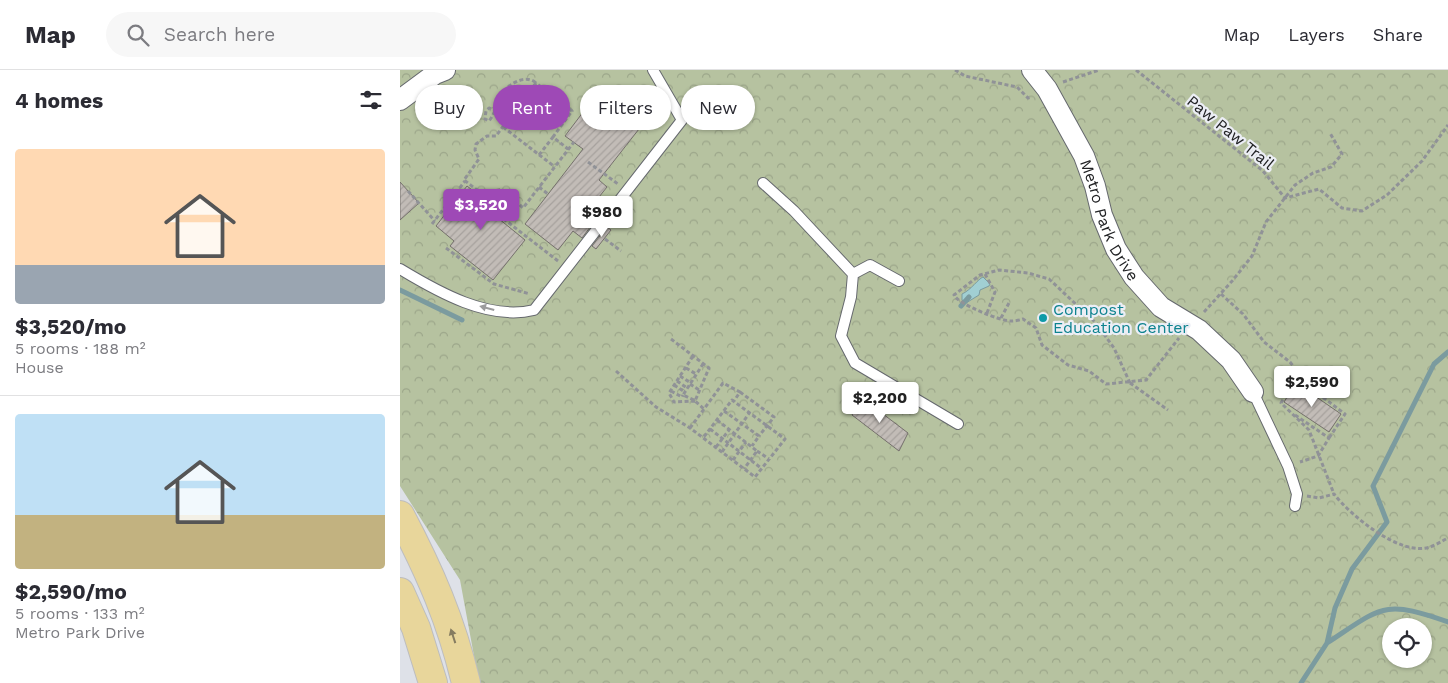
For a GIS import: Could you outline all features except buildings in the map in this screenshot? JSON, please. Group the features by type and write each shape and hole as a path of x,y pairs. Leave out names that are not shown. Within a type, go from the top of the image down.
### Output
{"main road":[{"path":"400,515 433,579 457,646 466,683"},
{"path":"400,592 416,628 433,683"}],"street":[{"path":"400,100 435,74 445,70"},
{"name":"Metro Park Drive","path":"1032,70 1053,86 1084,156 1095,186 1102,215 1116,249 1134,277 1161,307 1198,330 1231,360 1253,392"}],"lane":[{"path":"400,269 435,290 490,309 512,313 534,310 682,120 653,70"},
{"path":"763,183 794,211 853,274 851,297 841,336 855,363 958,424"},
{"path":"853,274 870,265 899,281"},
{"path":"1253,392 1288,466 1297,494 1295,506"}],"path":[{"path":"955,70 966,76 1017,87 1028,98 1053,86 1099,70"},
{"name":"Paw Paw Trail","path":"1136,70 1263,172 1285,198"},
{"path":"513,85 525,78 532,79 572,111 540,155"},
{"path":"1285,198 1319,189 1342,208 1362,211 1387,195 1422,161 1448,125"},
{"path":"408,191 434,222 479,159 475,150 476,144 487,136 496,136 501,130"},
{"path":"507,130 554,167"},
{"path":"1168,410 1130,383 1114,348 1096,323 1049,279 1015,271 999,270 984,274 954,295 956,299 965,305 1001,318 1010,321 1023,319 1036,328 1042,345 1068,365 1089,371 1106,384 1130,383 1146,380 1190,326 1222,294 1252,256 1266,222 1294,185 1313,173 1331,167 1342,154 1330,133"},
{"path":"553,137 568,149"},
{"path":"505,220 518,203 523,208 574,142"},
{"path":"588,162 619,185"},
{"path":"614,191 624,178"},
{"path":"465,181 485,196 483,198 491,205 489,207 558,261"},
{"path":"539,187 548,194"},
{"path":"605,239 621,251"},
{"path":"446,248 494,284 534,296"},
{"path":"552,265 563,254"},
{"path":"984,274 995,292 987,313"},
{"path":"1222,294 1242,314 1264,342 1290,362 1299,374 1281,403 1284,408 1309,430 1334,494 1345,508 1388,539 1408,547 1429,548 1448,538"},
{"path":"1001,318 1010,301"},
{"path":"671,339 709,368 695,401"},
{"path":"693,356 674,385 669,398 674,402 695,401"},
{"path":"671,391 682,397 703,364"},
{"path":"686,368 696,374"},
{"path":"616,371 656,407 690,428 755,477 785,438 734,401"},
{"path":"680,376 699,390"},
{"path":"1288,466 1318,456 1346,414 1297,378"},
{"path":"677,381 687,388"},
{"path":"690,428 723,383 740,392 774,417 752,446"},
{"path":"674,385 704,408"},
{"path":"704,438 740,392"},
{"path":"1284,408 1329,438"},
{"path":"724,411 759,436"},
{"path":"722,452 750,412"},
{"path":"717,420 768,459"},
{"path":"710,429 762,468"},
{"path":"716,447 729,430"},
{"path":"733,460 746,442"},
{"path":"744,469 757,451"},
{"path":"1297,494 1319,498 1334,494"}],"green space":[{"path":"400,70 1448,70 1448,683 479,683 460,580 400,486"}],"water":[{"path":"983,277 990,284 989,286 980,290 979,295 966,303 962,300 962,294"}],"waterway":[{"path":"400,290 462,320"},
{"path":"961,306 969,297"},
{"path":"1301,683 1327,643 1335,608 1352,569 1387,522 1373,486 1434,364 1448,352"},
{"path":"1327,643 1372,614 1384,610 1409,611 1448,622"}],"place":[{"name":"Compost Education Center","path":"1043,318"}]}
